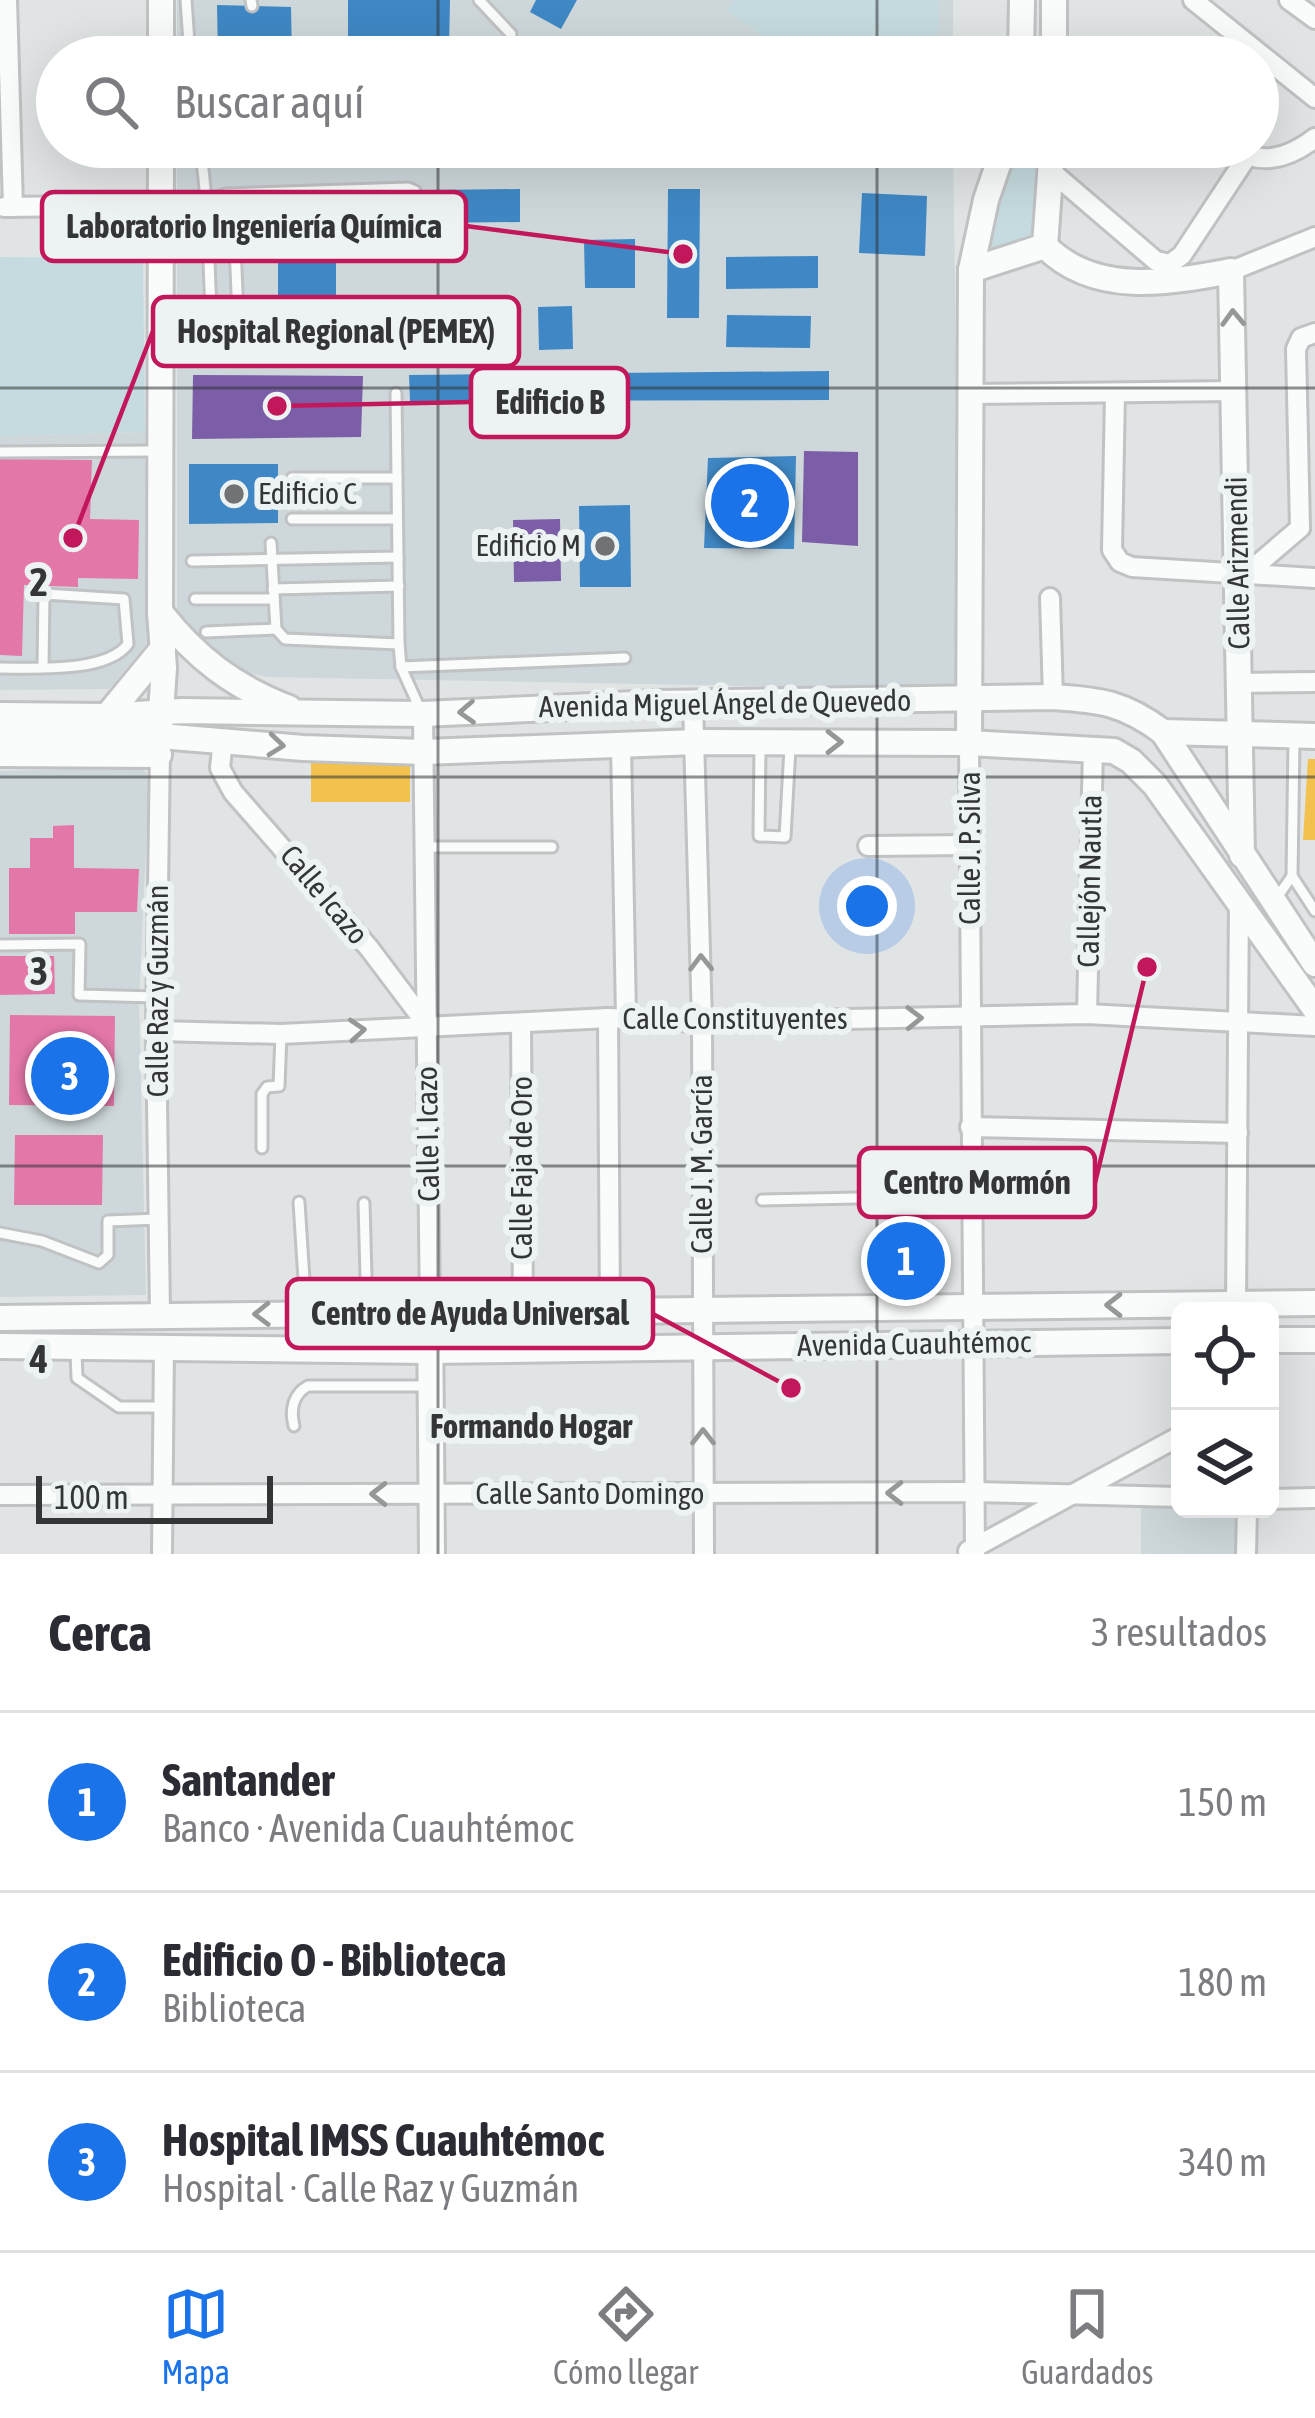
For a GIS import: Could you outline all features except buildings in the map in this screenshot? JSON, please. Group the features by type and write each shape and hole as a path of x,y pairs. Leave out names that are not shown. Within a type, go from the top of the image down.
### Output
{"main road":[{"path":"161,0 161,36"},
{"path":"1021,36 1022,0"},
{"path":"1054,0 1054,36"},
{"name":"Calle Raz y Guzmán","path":"161,168 160,612 165,723"},
{"name":"Calle J. P. Silva","path":"969,743 971,271 997,168"},
{"path":"1051,168 1045,246 1062,264 1088,277 1133,282 1231,272"},
{"path":"971,271 1045,246"},
{"name":"Calle Arizmendi","path":"1231,272 1241,855"},
{"path":"160,612 190,649 217,671 253,694 302,712"},
{"path":"0,715 114,708 164,658"},
{"path":"0,698 114,708 165,723"},
{"name":"Avenida Miguel Ángel de Quevedo","path":"0,734 273,712 423,714 693,702 1101,700 1134,710 1163,732 1315,964"},
{"path":"223,740 235,725 273,712"},
{"path":"0,754 165,723"},
{"name":"Avenida Miguel Ángel de Quevedo","path":"165,723 192,738 424,752 697,742 969,743 1114,751 1155,784 1315,1009"},
{"path":"1163,732 1304,736"},
{"name":"Avenida Cuauhtémoc","path":"1279,1305 1315,1303"},
{"name":"Avenida Cuauhtémoc","path":"0,1318 973,1304 1171,1307"},
{"name":"Calle I. Icazo","path":"430,1312 433,1554"},
{"path":"1279,1340 1315,1340"},
{"name":"Avenida Cuauhtémoc","path":"0,1346 429,1352 1171,1341"}],"street":[{"path":"7,0 6,207 161,205"},
{"path":"1193,0 1238,36"},
{"path":"1289,0 1315,19"},
{"path":"1279,69 1315,98"},
{"path":"1279,157 1315,138"},
{"path":"1061,168 1156,261 1170,264 1182,255 1239,168"},
{"path":"1231,272 1315,237"},
{"path":"1238,575 1307,530 1307,441 1296,350 1308,336"},
{"path":"970,394 1235,391"},
{"path":"1115,394 1112,550 1120,562 1132,567 1315,578"},
{"path":"1050,598 1053,697"},
{"path":"1240,682 1315,682"},
{"name":"Calle J. M. García","path":"693,702 702,1022 704,1554"},
{"name":"Calle I. Icazo","path":"423,714 430,1312"},
{"name":"Calle Raz y Guzmán","path":"160,1315 156,1031 165,723"},
{"name":"Calle Icazo","path":"192,738 369,948 427,1025"},
{"path":"220,768 223,740"},
{"name":"Calle J. P. Silva","path":"969,743 971,1552"},
{"path":"610,1311 621,746"},
{"name":"Callejón Nautla","path":"1087,1014 1093,747"},
{"path":"868,846 969,844"},
{"path":"1238,896 1240,1302"},
{"name":"Calle Constituyentes","path":"156,1031 281,1034 617,1018 702,1022 1087,1014 1315,1026"},
{"name":"Calle Faja de Oro","path":"521,1024 523,1312"},
{"path":"970,1127 1238,1132"},
{"path":"161,1554 164,1347"},
{"path":"971,1552 1171,1441"},
{"name":"Calle Santo Domingo","path":"0,1495 974,1492 1171,1497"},
{"path":"1279,1499 1315,1498"},
{"path":"1246,1554 1247,1518"}],"lane":[{"path":"186,0 188,36"},
{"path":"479,0 511,34"},
{"path":"202,168 205,202 206,236 213,344 221,350 234,349 239,340 235,245 231,238 206,236"},
{"path":"161,232 225,194 408,188 416,191 417,202 411,211 361,214 340,191"},
{"path":"396,393 399,644 401,667 423,714"},
{"path":"0,452 161,452"},
{"path":"292,478 397,478"},
{"path":"292,518 398,519"},
{"path":"272,542 276,628 285,639 399,644"},
{"path":"192,561 398,556"},
{"path":"196,599 398,586"},
{"path":"0,668 43,668 112,659 128,644 124,599 44,594 43,668"},
{"path":"206,632 276,628"},
{"path":"401,667 625,658"},
{"path":"1273,904 1292,877 1304,736"},
{"path":"760,742 758,836 784,837 790,742"},
{"path":"425,847 552,847"},
{"path":"1292,877 1315,911"},
{"path":"0,945 80,944 79,995 157,997"},
{"path":"262,1148 262,1094 267,1087 279,1086 281,1034"},
{"path":"762,1200 905,1197 928,1177 939,1177 971,1192"},
{"path":"299,1202 306,1313"},
{"path":"364,1203 367,1313"},
{"path":"0,1234 42,1240 99,1263 107,1255 108,1221 158,1219"},
{"path":"76,1347 77,1378 119,1407 163,1407"},
{"path":"294,1426 294,1400 308,1386 429,1386"}],"shaded area":[{"path":"177,0 953,0 953,36 177,36"},
{"path":"734,0 938,0 939,29 938,36 763,36 726,10"},
{"path":"177,168 953,168 961,690 267,677 233,670 203,650 177,613"},
{"path":"1011,168 1040,168 1039,209 1029,241 984,262"},
{"path":"0,257 143,259 145,432 0,436"},
{"path":"145,432 149,641 109,689 0,690 0,436"},
{"path":"139,767 149,783 139,1001 146,1295 0,1297 0,771"},
{"path":"1141,1506 1171,1507 1171,1518 1238,1518 1237,1554 1141,1554"}],"place":[{"name":"Laboratorio Ingeniería Química","path":"683,254"},
{"name":"Edificio B","path":"277,406"},
{"name":"Edificio C","path":"234,494"},
{"name":"Edificio O - Biblioteca","path":"750,503"},
{"name":"Hospital Regional (PEMEX)","path":"73,538"},
{"name":"Edificio M","path":"605,546"},
{"name":"Centro Mormón","path":"1147,967"},
{"name":"Hospital IMSS Cuauhtémoc","path":"70,1076"},
{"name":"Santander","path":"906,1261"},
{"name":"Centro de Ayuda Universal","path":"791,1388"}],"district":[{"name":"Formando Hogar","path":"531,1426"}]}
